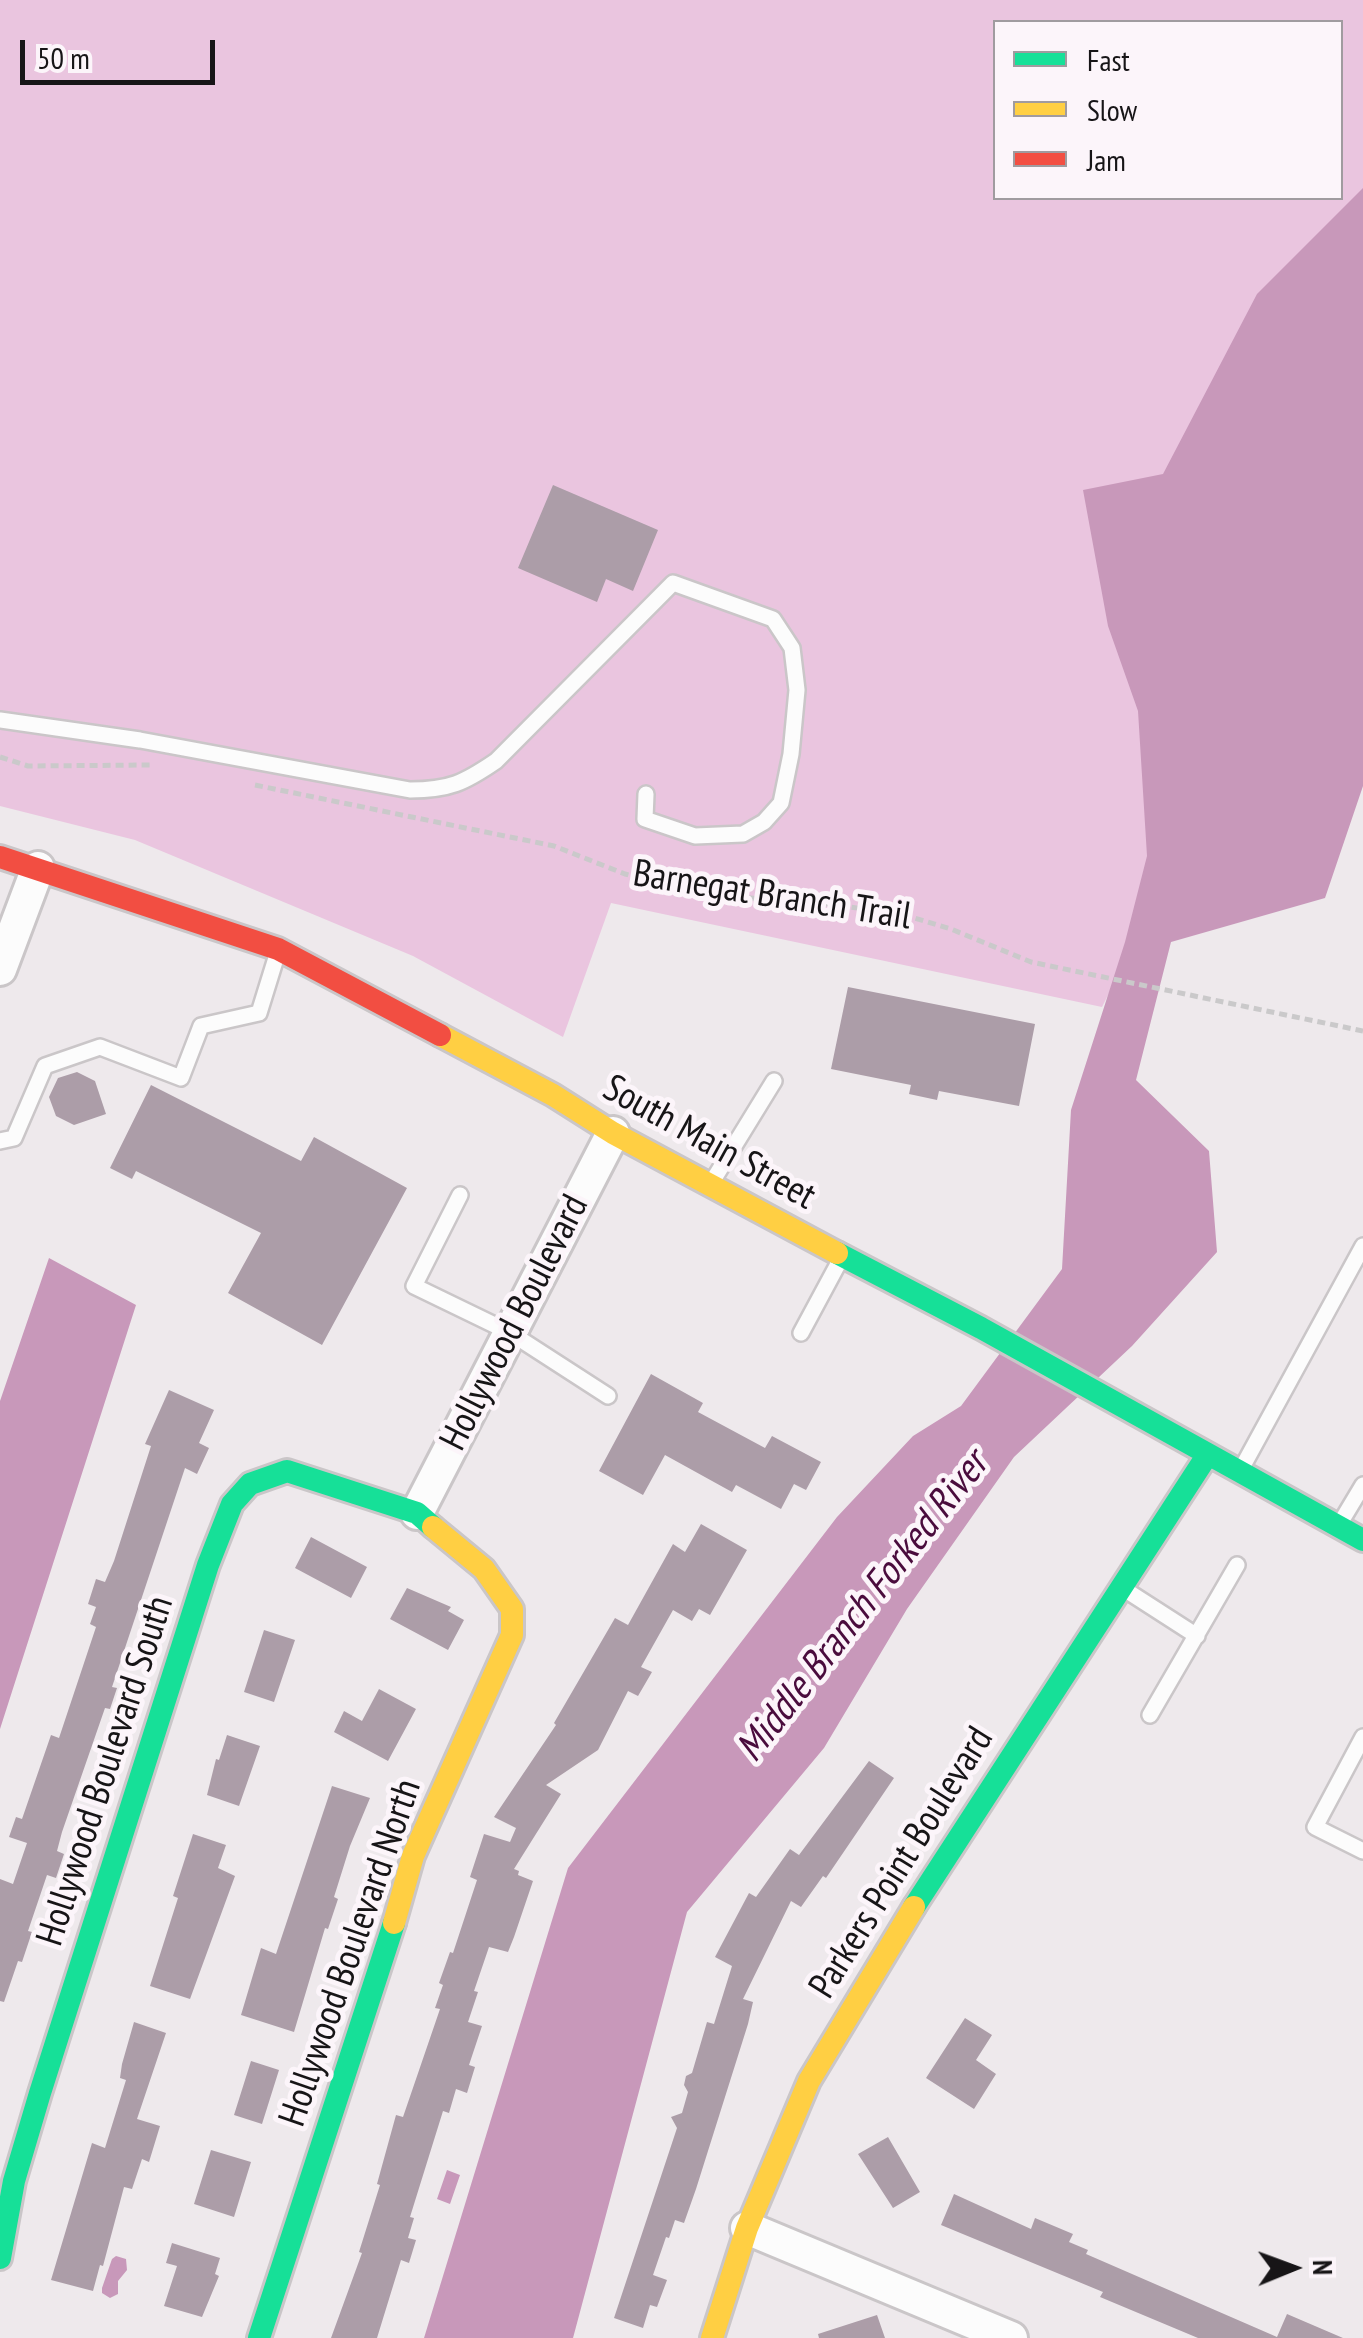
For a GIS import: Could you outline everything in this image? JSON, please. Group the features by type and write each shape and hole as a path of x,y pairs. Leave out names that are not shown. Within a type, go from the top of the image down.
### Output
{"main road":[{"name":"South Main Street","path":"0,858 278,949 981,1328 1363,1540"},
{"name":"Parkers Point Boulevard","path":"712,2338 747,2228 809,2081 940,1864 1208,1454"},
{"name":"Hollywood Boulevard South","path":"0,2258 14,2181 40,2093 208,1565 232,1504 250,1484 287,1471 417,1514"},
{"name":"Hollywood Boulevard North","path":"259,2338 413,1856 512,1634 512,1609 484,1569 417,1514"}],"street":[{"path":"0,967 38,868"},
{"name":"Hollywood Boulevard","path":"417,1514 614,1133"},
{"path":"747,2228 1011,2338"}],"lane":[{"path":"0,720 140,740 410,790 441,790 466,782 496,760 672,582 772,620 792,648 797,690 780,803 764,822 743,834 695,836 644,819 646,794"},
{"path":"0,1141 14,1138 44,1066 100,1047 181,1078 201,1026 259,1013 278,949"},
{"path":"710,1184 774,1081"},
{"path":"460,1195 414,1286 509,1332 608,1396"},
{"path":"1240,1472 1363,1246"},
{"path":"801,1333 842,1256"},
{"path":"1338,1526 1363,1485"},
{"path":"1150,1715 1238,1565"},
{"path":"1121,1587 1197,1636"},
{"path":"1363,1737 1315,1827 1363,1851"}],"path":[{"path":"0,757 28,766 164,767"},
{"name":"Barnegat Branch Trail","path":"248,783 554,846 624,874 663,884 738,897 837,904 904,915 1030,962 1363,1031"}],"shaded area":[{"path":"0,0 1363,0 1363,435 1148,916 1102,1007 611,903 563,1037 413,956 135,840 0,806"}],"water":[{"name":"Middle Branch Forked River","path":"1363,188 1363,786 1325,898 1171,942 1136,1080 1209,1151 1217,1252 1132,1346 1014,1457 907,1609 824,1748 687,1912 573,2338 424,2338 568,1868 837,1517 913,1436 961,1406 1062,1269 1071,1110 1125,942 1147,856 1138,711 1108,626 1083,490 1163,474 1257,294"},
{"path":"49,1258 136,1305 0,1729 0,1401"},
{"path":"447,2170 460,2175 450,2204 437,2199"},
{"path":"116,2256 126,2259 127,2270 118,2281 118,2294 110,2298 102,2293 102,2288"}],"building":[{"path":"553,485 658,530 633,591 606,579 597,602 518,568"},
{"path":"848,987 1035,1024 1019,1106 939,1091 937,1100 909,1094 911,1085 831,1069"},
{"path":"77,1072 95,1081 106,1114 74,1125 56,1116 49,1097 58,1078"},
{"path":"151,1085 301,1161 314,1137 407,1188 322,1345 228,1293 261,1233 136,1171 132,1179 110,1168"},
{"path":"651,1374 703,1403 698,1412 765,1448 772,1436 821,1462 806,1490 794,1484 781,1509 736,1485 732,1492 665,1455 643,1495 599,1471"},
{"path":"169,1390 214,1410 199,1443 209,1448 197,1474 185,1468 112,1687 117,1688 110,1709 105,1708 62,1832 57,1851 64,1854 56,1878 47,1875 22,1962 18,1961 4,2002 0,2001 0,1879 13,1884 27,1843 9,1837 16,1817 22,1819 51,1735 59,1738 96,1627 90,1624 96,1607 88,1604 96,1579 105,1582 114,1561 151,1446 145,1444"},
{"path":"701,1524 747,1550 710,1615 699,1609 692,1621 673,1610 641,1667 652,1672 638,1696 628,1691 598,1750 546,1785 561,1794 514,1869 533,1881 508,1952 489,1947 474,1991 478,1992 468,2022 482,2026 469,2065 475,2067 467,2093 456,2089 449,2113 443,2111 410,2217 414,2218 408,2238 416,2240 409,2263 401,2260 377,2338 331,2338 362,2253 359,2252 396,2115 403,2117 440,2009 435,2008 443,1985 439,1983 477,1880 470,1877 484,1834 510,1842 516,1828 494,1817 556,1725 615,1618 628,1625 673,1544 685,1552"},
{"path":"311,1537 367,1567 351,1598 295,1568"},
{"path":"407,1588 451,1607 448,1611 464,1620 448,1650 390,1619"},
{"path":"264,1630 295,1640 274,1702 244,1692"},
{"path":"379,1689 416,1709 388,1761 334,1732 344,1711 362,1721"},
{"path":"227,1735 260,1746 239,1806 207,1795"},
{"path":"869,1761 894,1778 826,1878 823,1876 801,1907 791,1901 743,1999 753,2002 748,2024 696,2189 684,2223 675,2220 669,2238 666,2237 653,2275 667,2280 657,2307 650,2305 643,2328 614,2318 677,2128 671,2117 682,2113 688,2092 684,2085 686,2076 692,2073 707,2022 714,2024 732,1966 715,1957 749,1893 756,1897 790,1849 799,1855"},
{"path":"332,1786 370,1798 350,1846 334,1897 338,1899 328,1929 325,1928 294,2032 241,2015 261,1948 276,1954"},
{"path":"193,1834 226,1845 218,1868 235,1876 190,1999 150,1986"},
{"path":"965,2018 992,2035 976,2060 996,2074 974,2109 926,2078"},
{"path":"134,2022 166,2033 137,2119 160,2126 149,2162 142,2159 132,2189 124,2187 93,2291 51,2280 92,2143 105,2148 126,2080 120,2078"},
{"path":"251,2061 279,2070 262,2124 234,2115"},
{"path":"888,2137 920,2192 893,2208 858,2154"},
{"path":"211,2150 251,2162 234,2217 194,2204"},
{"path":"954,2194 1031,2229 1035,2218 1073,2234 1069,2242 1088,2250 1086,2254 1277,2337 1287,2314 1343,2338 1198,2338 1100,2297 1103,2292 941,2225"},
{"path":"172,2243 220,2258 215,2274 219,2276 202,2317 164,2306 177,2266 166,2263"},
{"path":"877,2315 885,2338 819,2338 818,2334"}],"traffic: fast":[{"path":"837,1253 981,1328 1363,1540"},
{"path":"914,1907 1208,1454"},
{"path":"0,2258 14,2181 40,2093 208,1565 232,1504 250,1484 287,1471 417,1513 433,1527"},
{"path":"259,2338 394,1923"}],"traffic: slow":[{"path":"440,1035 837,1253"},
{"path":"394,1923 413,1856 512,1635 512,1609 484,1569 433,1527"},
{"path":"712,2338 747,2228 809,2081 914,1907"}],"traffic: jam":[{"path":"0,857 278,949 440,1035"}]}
